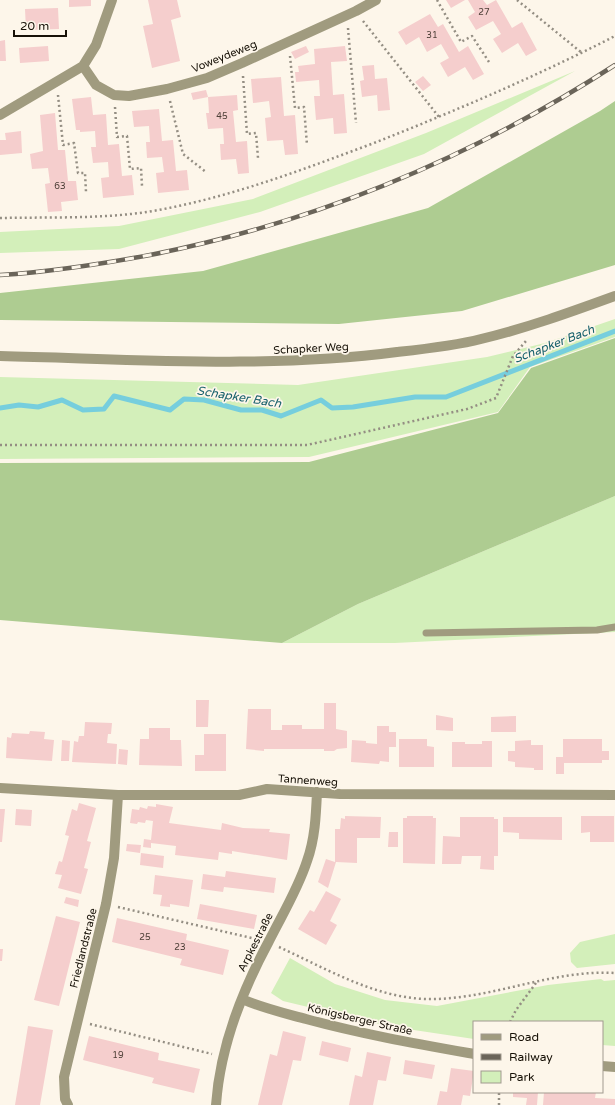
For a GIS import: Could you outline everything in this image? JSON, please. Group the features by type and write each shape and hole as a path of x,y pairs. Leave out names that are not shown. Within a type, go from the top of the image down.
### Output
{"street":[{"path":"0,116 83,66 96,45 112,0"},
{"name":"Voweydeweg","path":"83,66 96,85 114,95 129,96 168,89 207,78 351,13 376,0"},
{"name":"Schapker Weg","path":"0,356 230,362 356,358 480,340 541,322 615,296"},
{"name":"Tannenweg","path":"0,788 118,794 239,795 267,789 340,794 615,795"},
{"name":"Arpkestraße","path":"216,1105 224,1057 231,1028 268,942 300,881 308,861 313,841 317,792"},
{"name":"Friedlandstraße","path":"68,1105 65,1100 64,1076 106,904 114,858 118,794"},
{"name":"Königsberger Straße","path":"242,1000 258,1006 324,1024 404,1042 473,1054"},
{"path":"603,1066 615,1067"}],"lane":[{"path":"426,633 597,630 615,627"}],"path":[{"path":"437,0 461,42 472,36 488,62"},
{"path":"517,0 582,53"},
{"path":"351,13 439,117"},
{"path":"351,13 356,123"},
{"path":"0,218 88,216 144,212 191,204 284,177 439,117 582,53 615,36"},
{"path":"288,42 294,108 304,106 307,145"},
{"path":"242,63 247,134 256,133 258,158"},
{"path":"57,83 63,145 74,143 78,173 84,173 86,192"},
{"path":"168,89 183,154 206,172"},
{"path":"114,95 117,137 127,136 130,168 141,168 142,186"},
{"path":"0,445 307,445 467,409 496,398 506,377 513,356"},
{"path":"106,904 268,942 359,984 394,995 425,999 458,996 580,975 615,973"},
{"path":"510,1021 516,1010 536,983"},
{"path":"78,1021 224,1057"},
{"path":"499,1093 499,1105"}],"green space":[{"path":"575,71 424,154 260,212 119,249 0,253 0,232 119,226 253,199 426,133"},
{"path":"615,101 615,265 462,311 339,324 0,320 0,293 203,271 428,208 600,111"},
{"path":"615,319 615,337 530,367 498,412 309,457 0,459 0,377 298,385 487,357 545,343"},
{"path":"615,338 615,496 358,604 282,643 0,620 0,463 309,462 498,413 531,368"},
{"path":"615,496 615,632 395,643 282,643 358,604"},
{"path":"615,934 615,964 577,968 571,962 570,953 580,942"},
{"path":"290,958 335,984 385,1000 437,1006 548,985 601,979 604,981 615,980 615,1046 603,1045 603,1021 473,1021 473,1039 387,1026 283,1001 271,993"}],"building":[{"path":"69,0 91,0 91,6 69,7"},
{"path":"148,0 177,0 181,17 171,20 180,61 152,68 143,26 153,24"},
{"path":"446,0 465,0 451,8"},
{"path":"468,0 483,0 487,5 496,0 512,28 522,22 537,50 526,56 518,43 502,53 493,39 501,34 493,21 476,30 468,17 475,12"},
{"path":"58,8 59,29 26,30 25,9"},
{"path":"430,14 438,27 443,24 459,52 468,46 484,74 473,80 465,67 448,77 440,63 449,58 441,44 427,52 419,37 406,45 398,32"},
{"path":"5,40 6,61 0,61 0,41"},
{"path":"48,46 49,61 20,63 19,48"},
{"path":"306,46 309,52 295,59 291,52"},
{"path":"345,46 347,61 331,62 333,95 344,94 347,133 334,134 333,118 316,120 314,96 320,96 319,80 296,82 295,72 299,72 298,66 315,64 314,49"},
{"path":"374,65 375,79 387,78 390,110 378,111 377,95 362,97 360,81 364,80 362,66"},
{"path":"423,76 431,85 423,91 415,82"},
{"path":"281,77 284,116 295,115 298,154 285,155 283,140 267,141 265,118 271,117 269,101 253,103 251,79"},
{"path":"206,90 208,97 193,100 191,93"},
{"path":"237,95 238,110 233,111 236,142 247,141 249,173 238,174 236,159 221,160 220,144 224,144 223,128 208,129 206,113 209,113 208,97"},
{"path":"91,97 93,115 106,114 108,145 119,144 122,176 132,175 134,195 103,198 101,178 109,177 108,162 93,163 91,147 96,147 95,131 80,132 80,130 76,130 72,99"},
{"path":"159,109 162,141 173,140 176,171 187,170 189,190 158,193 156,173 164,172 162,157 147,158 146,142 150,142 149,126 134,127 132,111"},
{"path":"55,113 58,150 65,150 68,181 76,181 78,200 61,202 62,211 48,212 45,184 50,183 48,168 32,169 30,154 43,151 40,115"},
{"path":"21,131 22,153 0,155 0,140 6,140 5,133"},
{"path":"196,700 209,700 208,727 196,727"},
{"path":"324,703 336,703 336,729 347,731 347,748 337,749 334,751 324,751 324,749 264,749 264,751 246,749 248,709 271,709 271,730 282,730 282,725 302,725 302,729 324,729"},
{"path":"436,715 453,718 453,731 436,730"},
{"path":"516,716 516,732 491,732 491,717"},
{"path":"85,722 112,723 111,734 108,734 107,743 117,744 116,764 72,762 74,741 78,742 79,736 84,736"},
{"path":"377,726 389,726 389,732 396,732 396,747 389,747 389,762 380,761 379,764 351,762 352,740 366,741 366,743 377,744"},
{"path":"149,728 170,728 170,740 181,740 182,766 139,765 140,739 149,739"},
{"path":"30,731 45,732 44,739 54,740 52,761 6,758 7,737 11,738 12,733 29,734"},
{"path":"204,734 226,734 226,771 195,771 195,755 204,755"},
{"path":"399,739 427,739 427,746 434,747 434,767 399,767"},
{"path":"563,739 602,739 602,751 609,751 609,760 602,760 602,763 564,763 564,774 556,774 556,757 563,757"},
{"path":"62,740 70,741 69,761 61,761"},
{"path":"531,740 531,745 543,745 543,770 515,767 515,762 508,761 508,751 515,751 515,741"},
{"path":"482,741 492,741 492,767 452,767 452,742 482,744"},
{"path":"119,749 128,750 127,765 118,764"},
{"path":"79,803 96,808 87,841 91,842 84,868 88,869 81,894 58,888 62,875 55,874 59,861 62,862 69,836 65,835 72,809 77,811"},
{"path":"156,804 173,807 169,823 221,830 222,823 243,828 270,829 269,832 290,834 287,860 232,851 232,854 219,852 218,860 175,855 176,846 151,843 151,848 143,847 144,839 151,840 153,821 146,820 145,823 138,822 137,824 130,823 132,809 139,810 140,807 147,809 148,806 156,807"},
{"path":"0,809 5,809 2,842 0,842"},
{"path":"16,809 32,810 31,826 15,825"},
{"path":"345,816 381,817 380,838 357,838 357,863 336,862 328,888 318,882 326,859 335,862 335,829 340,829 341,818 345,819"},
{"path":"407,816 433,816 433,818 436,818 435,864 403,863 403,818 407,818"},
{"path":"581,816 614,816 614,842 590,842 590,832 581,833"},
{"path":"460,817 494,817 494,819 498,819 498,856 494,856 494,870 480,869 481,856 462,856 461,864 442,864 443,836 460,837"},
{"path":"503,817 562,817 562,840 519,839 519,833 503,832"},
{"path":"389,832 398,832 398,847 388,847"},
{"path":"127,844 141,845 140,853 126,851"},
{"path":"141,853 164,856 163,868 140,865"},
{"path":"226,871 276,878 274,893 224,887 223,892 201,889 203,874 225,877"},
{"path":"155,875 193,880 189,907 170,904 170,907 160,906 162,895 153,894"},
{"path":"326,891 341,899 330,921 337,925 326,945 298,929 310,910 314,912"},
{"path":"66,897 79,900 78,907 64,903"},
{"path":"200,904 257,915 254,929 197,919"},
{"path":"56,916 80,922 59,1006 34,1000"},
{"path":"117,918 187,934 186,940 229,950 223,975 180,965 182,959 112,942"},
{"path":"0,949 3,949 2,961 0,961"},
{"path":"28,1026 53,1030 40,1105 15,1105"},
{"path":"283,1031 306,1037 301,1061 293,1060 282,1105 258,1105 270,1054 277,1056"},
{"path":"89,1036 159,1053 158,1060 200,1069 194,1093 152,1083 154,1078 83,1060"},
{"path":"322,1041 351,1048 348,1062 319,1055"},
{"path":"367,1052 391,1057 386,1081 378,1080 373,1105 349,1105 355,1075 362,1077"},
{"path":"405,1060 435,1065 432,1079 403,1074"},
{"path":"451,1068 473,1071 470,1096 463,1095 461,1105 437,1105 440,1091 447,1092"},
{"path":"513,1093 538,1093 537,1105 526,1105 527,1098 513,1097"},
{"path":"544,1093 596,1093 595,1098 615,1099 615,1105 543,1105"}],"waterway":[{"name":"Schapker Bach","path":"0,408 19,405 38,407 62,400 83,410 104,409 114,396 170,410 184,399 204,400 241,410 262,410 281,416 321,400 332,408 353,407 415,397 446,397 615,331"}],"railway":[{"path":"0,275 38,272 113,262 150,255 212,241 333,205 450,157 506,129 615,65"}]}
